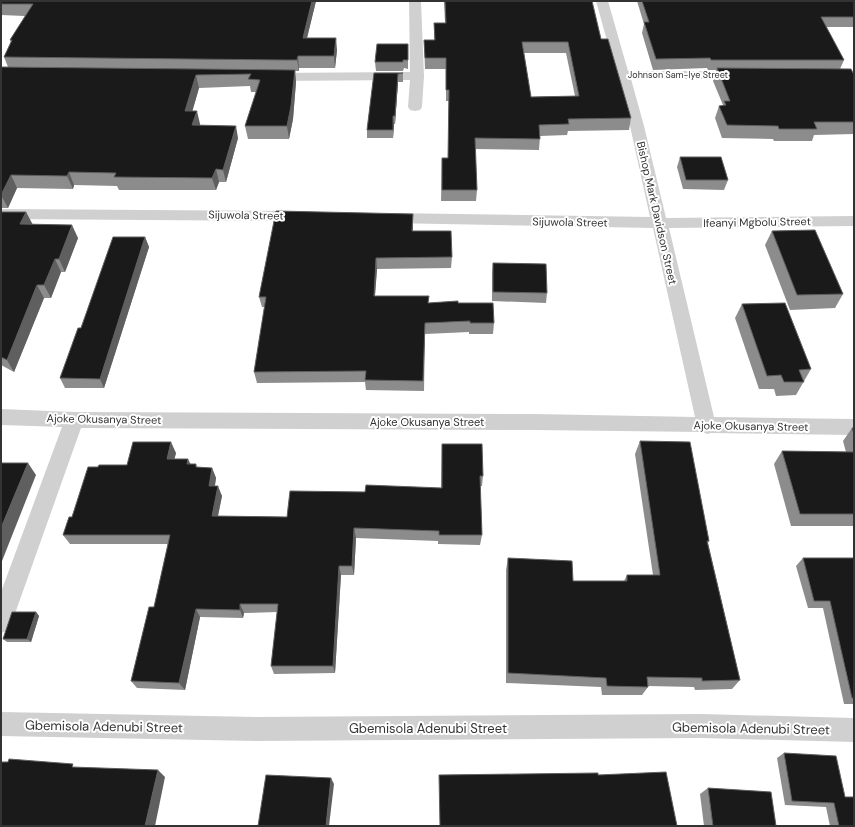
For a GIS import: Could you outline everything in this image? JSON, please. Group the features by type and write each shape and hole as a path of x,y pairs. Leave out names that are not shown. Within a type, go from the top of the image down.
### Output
{"street":[{"path":"415,1 417,76 415,107"},
{"name":"Bishop Mark Davidson Street","path":"602,1 621,75 637,126 707,426"},
{"name":"Johnson Sam-Iye Street","path":"621,75 753,75"},
{"path":"257,76 417,76"},
{"name":"Sijuwola Street","path":"1,214 178,214 320,217"},
{"name":"Sijuwola Street","path":"376,218 660,223"},
{"name":"Ifeanyi Mgbolu Street","path":"660,223 854,221"},
{"name":"Ajoke Okusanya Street","path":"1,417 74,420 534,422 707,426 854,427"},
{"path":"1,622 74,420"},
{"name":"Gbemisola Adenubi Street","path":"1,724 256,729 702,726 854,730"}],"building":[{"path":"1,1 312,1 303,38 336,38 334,56 298,56 297,60 4,57 12,40 10,40 33,4 1,4"},
{"path":"445,1 592,1 601,39 608,39 631,118 568,119 569,124 539,125 540,139 475,138 477,190 442,190 442,158 448,158 449,90 446,90 446,58 425,58 424,40 435,40 434,23 446,23","holes":["522,42 568,42 579,96 531,97"]},
{"path":"642,1 854,1 854,17 821,17 844,60 711,60 710,58 656,59 644,22 649,22"},
{"path":"377,44 408,44 408,60 403,60 403,62 375,62"},
{"path":"1,67 295,70 287,126 245,126 260,80 248,79 251,74 196,75 185,111 197,111 192,125 236,126 223,170 216,169 212,178 114,177 116,173 69,172 67,176 11,175 1,195"},
{"path":"717,68 851,69 854,73 854,122 814,122 817,129 779,129 778,126 727,125 719,106 726,105 724,101 730,101"},
{"path":"374,73 403,73 398,74 395,116 393,116 393,130 367,130"},
{"path":"680,157 721,157 728,180 686,180"},
{"path":"276,211 413,214 412,231 451,231 452,257 376,258 374,296 429,296 428,303 458,301 458,303 493,303 494,323 470,323 470,321 425,323 423,381 365,380 366,371 254,372 266,297 259,297"},
{"path":"1,212 26,212 20,224 72,225 59,259 55,259 44,285 37,285 7,360 1,357"},
{"path":"815,230 843,294 797,295 772,231"},
{"path":"113,237 145,237 100,379 60,378 78,328 81,328"},
{"path":"493,263 546,264 547,293 493,292"},
{"path":"785,303 811,369 799,370 804,382 784,382 781,375 767,376 742,304"},
{"path":"640,441 690,442 709,541 707,541 740,680 702,681 702,678 647,677 648,687 607,686 606,678 508,673 508,558 572,561 573,581 627,581 627,575 660,575"},
{"path":"133,442 171,442 167,459 188,459 187,464 196,464 196,467 212,468 209,486 218,486 212,516 287,517 290,491 365,492 366,485 442,488 442,444 482,444 483,476 480,476 482,535 439,535 439,531 354,528 352,566 339,566 333,666 271,666 278,604 240,604 240,610 196,609 179,683 131,681 149,607 154,607 170,535 63,535 69,517 72,517 88,467 98,467 99,465 127,465"},
{"path":"782,451 854,452 854,514 800,514"},
{"path":"1,463 28,463 1,528"},
{"path":"803,558 854,558 854,698 852,698 830,601 814,601"},
{"path":"12,612 36,612 27,639 3,639"},
{"path":"784,753 836,756 845,797 854,797 854,826 839,826 834,803 792,801"},
{"path":"9,759 73,764 72,767 158,770 145,826 1,826 1,762 8,762"},
{"path":"666,772 677,826 440,826 439,775 598,773 598,775"},
{"path":"266,775 331,778 326,826 258,826"},
{"path":"708,788 771,792 776,826 713,826"}]}
